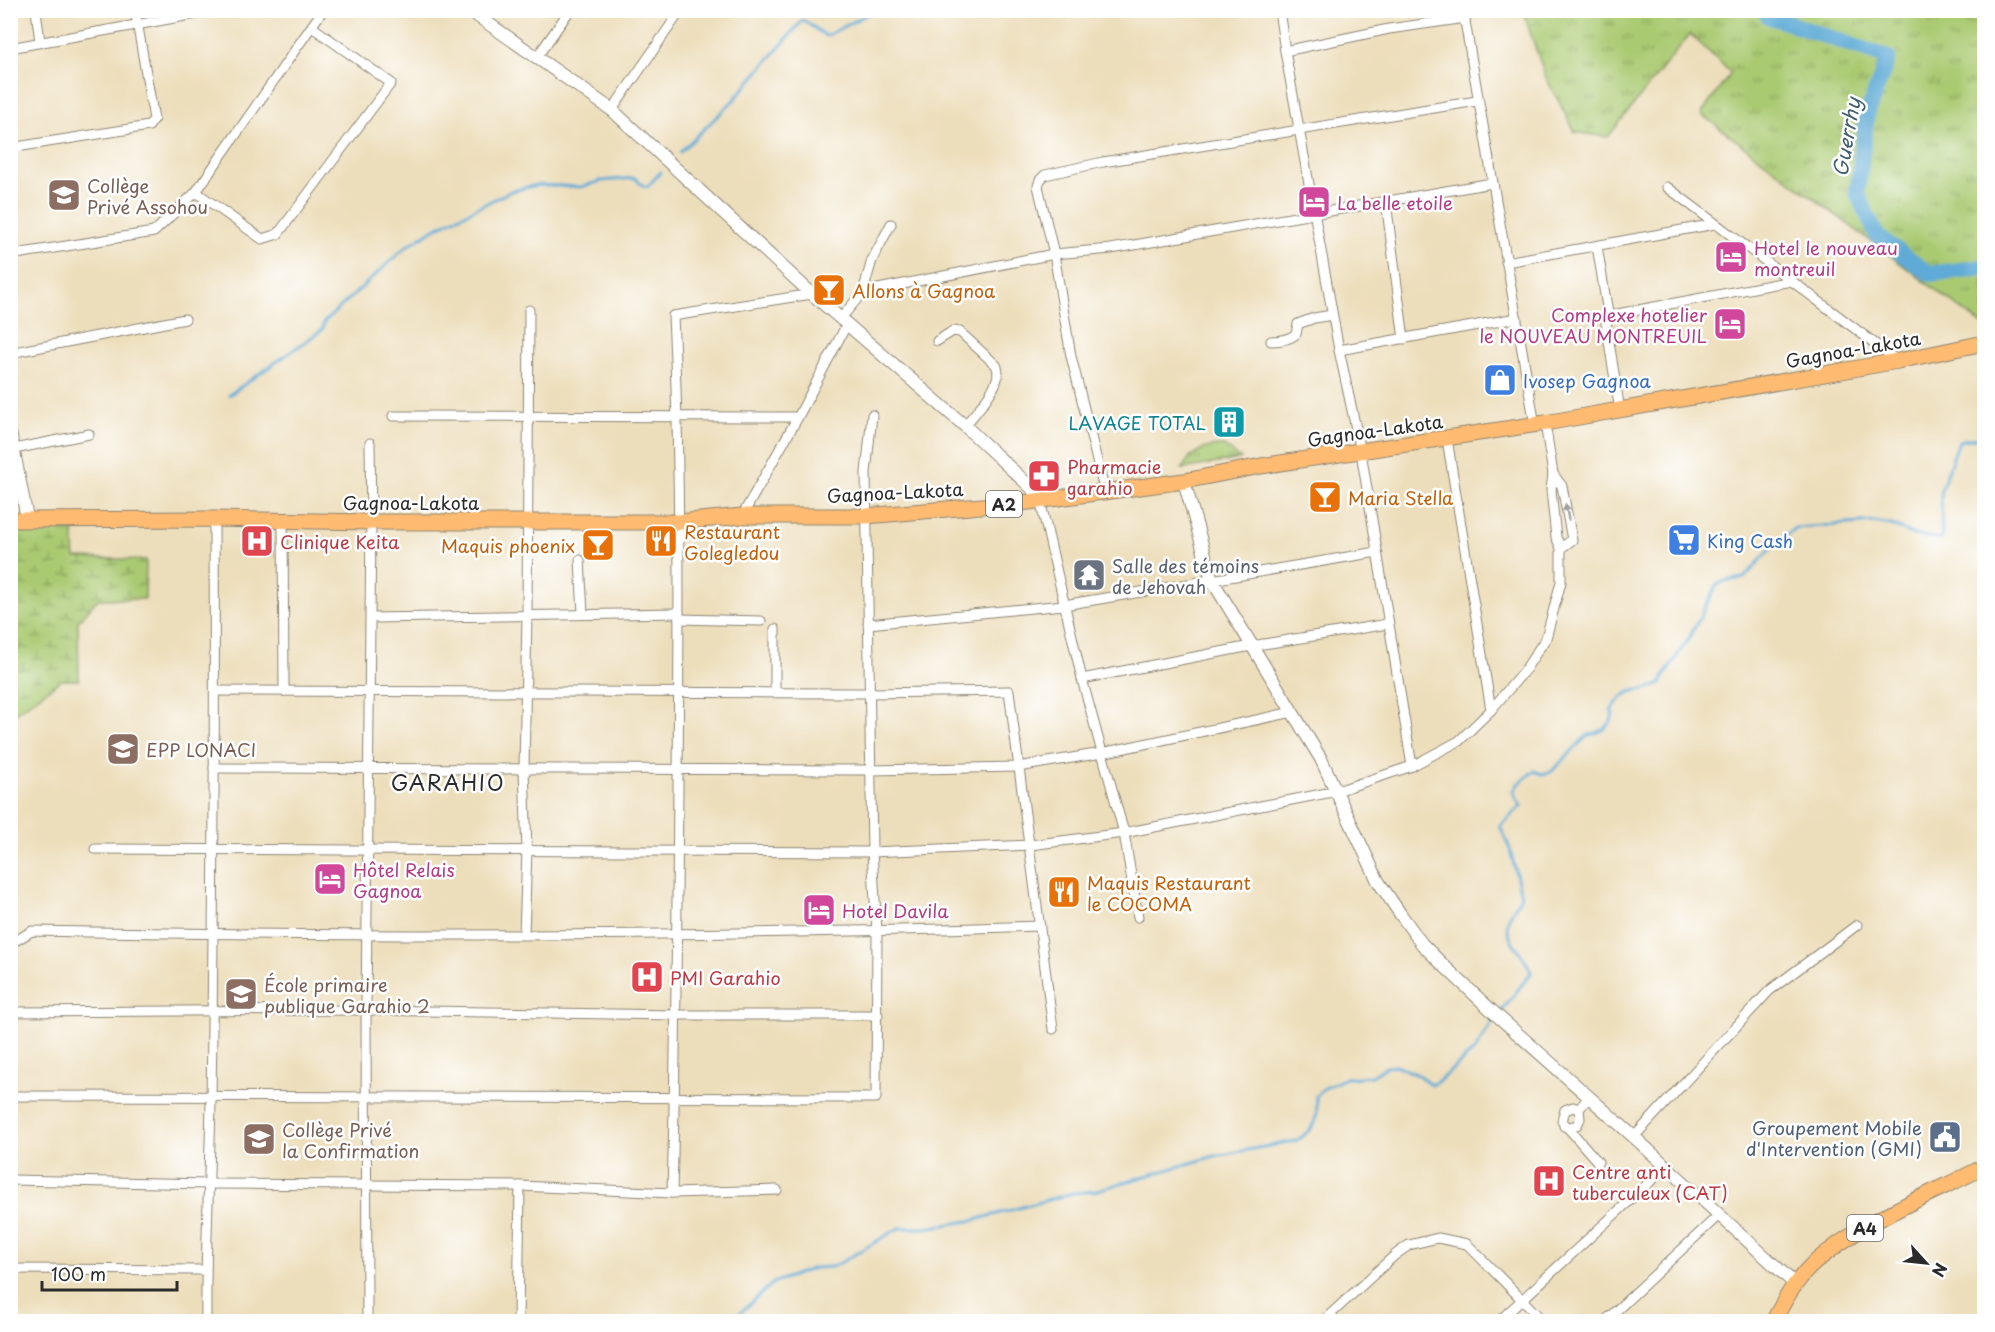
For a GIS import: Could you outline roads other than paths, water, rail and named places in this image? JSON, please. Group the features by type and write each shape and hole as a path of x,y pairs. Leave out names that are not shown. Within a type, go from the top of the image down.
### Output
{"main road":[{"name":"Gagnoa-Lakota","path":"10,520 27,518 283,519 371,522 678,522 742,516 866,516 1040,500 1184,481 1261,466 1620,411 1898,361 1984,343"},
{"name":"A4","path":"1773,1322 1795,1284 1812,1265 1838,1245 1867,1227 1984,1167"}],"street":[{"path":"36,10 40,42"},
{"path":"10,148 149,126 153,123 135,10"},
{"path":"10,48 218,10"},
{"path":"10,255 154,232 196,192 323,10"},
{"path":"469,10 612,110 812,294 965,426 1037,493 1082,679 1124,833 1138,917"},
{"path":"537,57 570,10"},
{"path":"612,110 681,10"},
{"path":"1279,10 1332,315 1360,452 1412,766"},
{"path":"95,849 872,852 1030,845 1124,833 1337,791 1412,766 1459,741 1491,711 1526,670 1546,638 1561,582 1561,548 1556,537 1551,490 1553,474 1540,424 1506,262 1464,14 1285,51"},
{"path":"196,192 261,239 278,234 391,83 312,27"},
{"path":"1105,492 1071,356 1054,254 1038,186 1040,180 1045,175 1103,162 1477,101"},
{"path":"863,291 1054,254 1111,249 1492,183"},
{"path":"1667,187 1898,361"},
{"path":"1386,202 1404,339"},
{"path":"742,516 798,417 844,321 863,291 872,260 891,224"},
{"path":"1506,262 1715,224"},
{"path":"1597,246 1620,411"},
{"path":"1608,319 1612,315 1791,280"},
{"path":"672,1192 675,1098 679,616 678,417 672,316 812,294"},
{"path":"524,935 527,850 524,769 529,310"},
{"path":"1271,341 1281,341 1296,335 1298,324 1307,320 1332,315"},
{"path":"1339,350 1517,318"},
{"path":"10,353 185,319"},
{"path":"937,341 952,331 960,332 996,365 999,371 998,380 993,389 965,426"},
{"path":"10,1096 876,1098 877,932 872,852 866,516 866,473 872,415"},
{"path":"393,416 798,417"},
{"path":"10,432 27,518"},
{"path":"14,449 89,434"},
{"path":"1447,439 1491,711"},
{"path":"367,1322 366,1010 369,850 370,443"},
{"path":"1553,474 1562,486 1572,540 1561,548"},
{"path":"1184,481 1212,580 1321,759 1378,881 1422,944 1512,1029 1795,1284"},
{"path":"206,1322 205,1270 210,1184 212,1010 214,519"},
{"path":"283,519 284,691"},
{"path":"868,624 1064,605 1377,552"},
{"path":"580,560 583,614"},
{"path":"370,618 583,614 761,621"},
{"path":"1082,679 1251,646 1388,624"},
{"path":"775,629 775,691"},
{"path":"214,691 869,693 1010,691 1053,1029"},
{"path":"214,768 871,770 1018,767 1102,753 1293,712"},
{"path":"1634,1137 1768,991 1857,925"},
{"path":"10,944 32,931 212,934 676,935 1040,927"},
{"path":"10,1012 366,1010 676,1015 878,1015"},
{"path":"1564,1126 1577,1125 1580,1119 1579,1109 1589,1097"},
{"path":"1579,1109 1565,1110 1561,1117 1564,1126 1598,1162"},
{"path":"1498,1322 1666,1167"},
{"path":"10,1180 366,1186 520,1186 672,1192 777,1190"},
{"path":"518,1322 520,1186"},
{"path":"1604,1322 1719,1215"},
{"path":"1322,1322 1395,1255 1409,1245 1438,1238 1467,1244 1544,1322"},
{"path":"10,1269 205,1270"}],"waterway":[{"path":"680,152 732,102 803,20 826,36 875,10"},
{"name":"Guerrhy","path":"1765,10 1768,16 1888,58 1867,114 1857,193 1877,236 1930,274 1984,267"},
{"path":"229,395 322,330 324,322 407,246 438,227 511,191 537,185 581,187 601,181 635,178 647,187 661,172"},
{"path":"1499,1014 1531,973 1507,928 1509,918 1521,895 1510,849 1500,826 1521,806 1513,792 1518,784 1534,771 1542,774 1551,772 1587,736 1603,730 1610,723 1613,714 1611,711 1623,696 1661,684 1717,585 1725,581 1744,578 1775,544 1795,528 1874,522 1891,525 1914,535 1942,539 1941,490 1959,441 1984,436"},
{"path":"730,1322 773,1283 814,1268 831,1267 899,1228 925,1228 975,1220 1073,1193 1094,1191 1215,1156 1296,1141 1308,1132 1314,1122 1317,1111 1316,1096 1323,1089 1346,1078 1372,1076 1386,1067 1395,1065 1418,1075 1432,1085 1475,1050 1494,1019"}],"place":[{"name":"Collège Privé Assohou","path":"64,195"},
{"name":"La belle etoile","path":"1314,202"},
{"name":"Hotel le nouveau montreuil","path":"1731,257"},
{"name":"Allons à Gagnoa","path":"829,290"},
{"name":"Complexe hotelier le NOUVEAU MONTREUIL","path":"1730,324"},
{"name":"Ivosep Gagnoa","path":"1500,380"},
{"name":"LAVAGE TOTAL","path":"1229,422"},
{"name":"Pharmacie garahio","path":"1044,476"},
{"name":"Maria Stella","path":"1325,497"},
{"name":"King Cash","path":"1684,540"},
{"name":"Clinique Keita","path":"257,541"},
{"name":"Restaurant Golegledou","path":"661,541"},
{"name":"Maquis phoenix","path":"598,545"},
{"name":"Salle des témoins de Jehovah","path":"1089,575"},
{"name":"EPP LONACI","path":"123,749"},
{"name":"Hôtel Relais Gagnoa","path":"330,879"},
{"name":"Maquis Restaurant le COCOMA","path":"1064,892"},
{"name":"Hotel Davila","path":"819,910"},
{"name":"PMI Garahio","path":"647,977"},
{"name":"École primaire publique Garahio 2","path":"241,994"},
{"name":"Groupement Mobile d'Intervention (GMI)","path":"1945,1137"},
{"name":"Collège Privé la Confirmation","path":"259,1139"},
{"name":"Centre anti tuberculeux (CAT)","path":"1549,1181"}],"district":[{"name":"GARAHIO","path":"448,782"}]}
